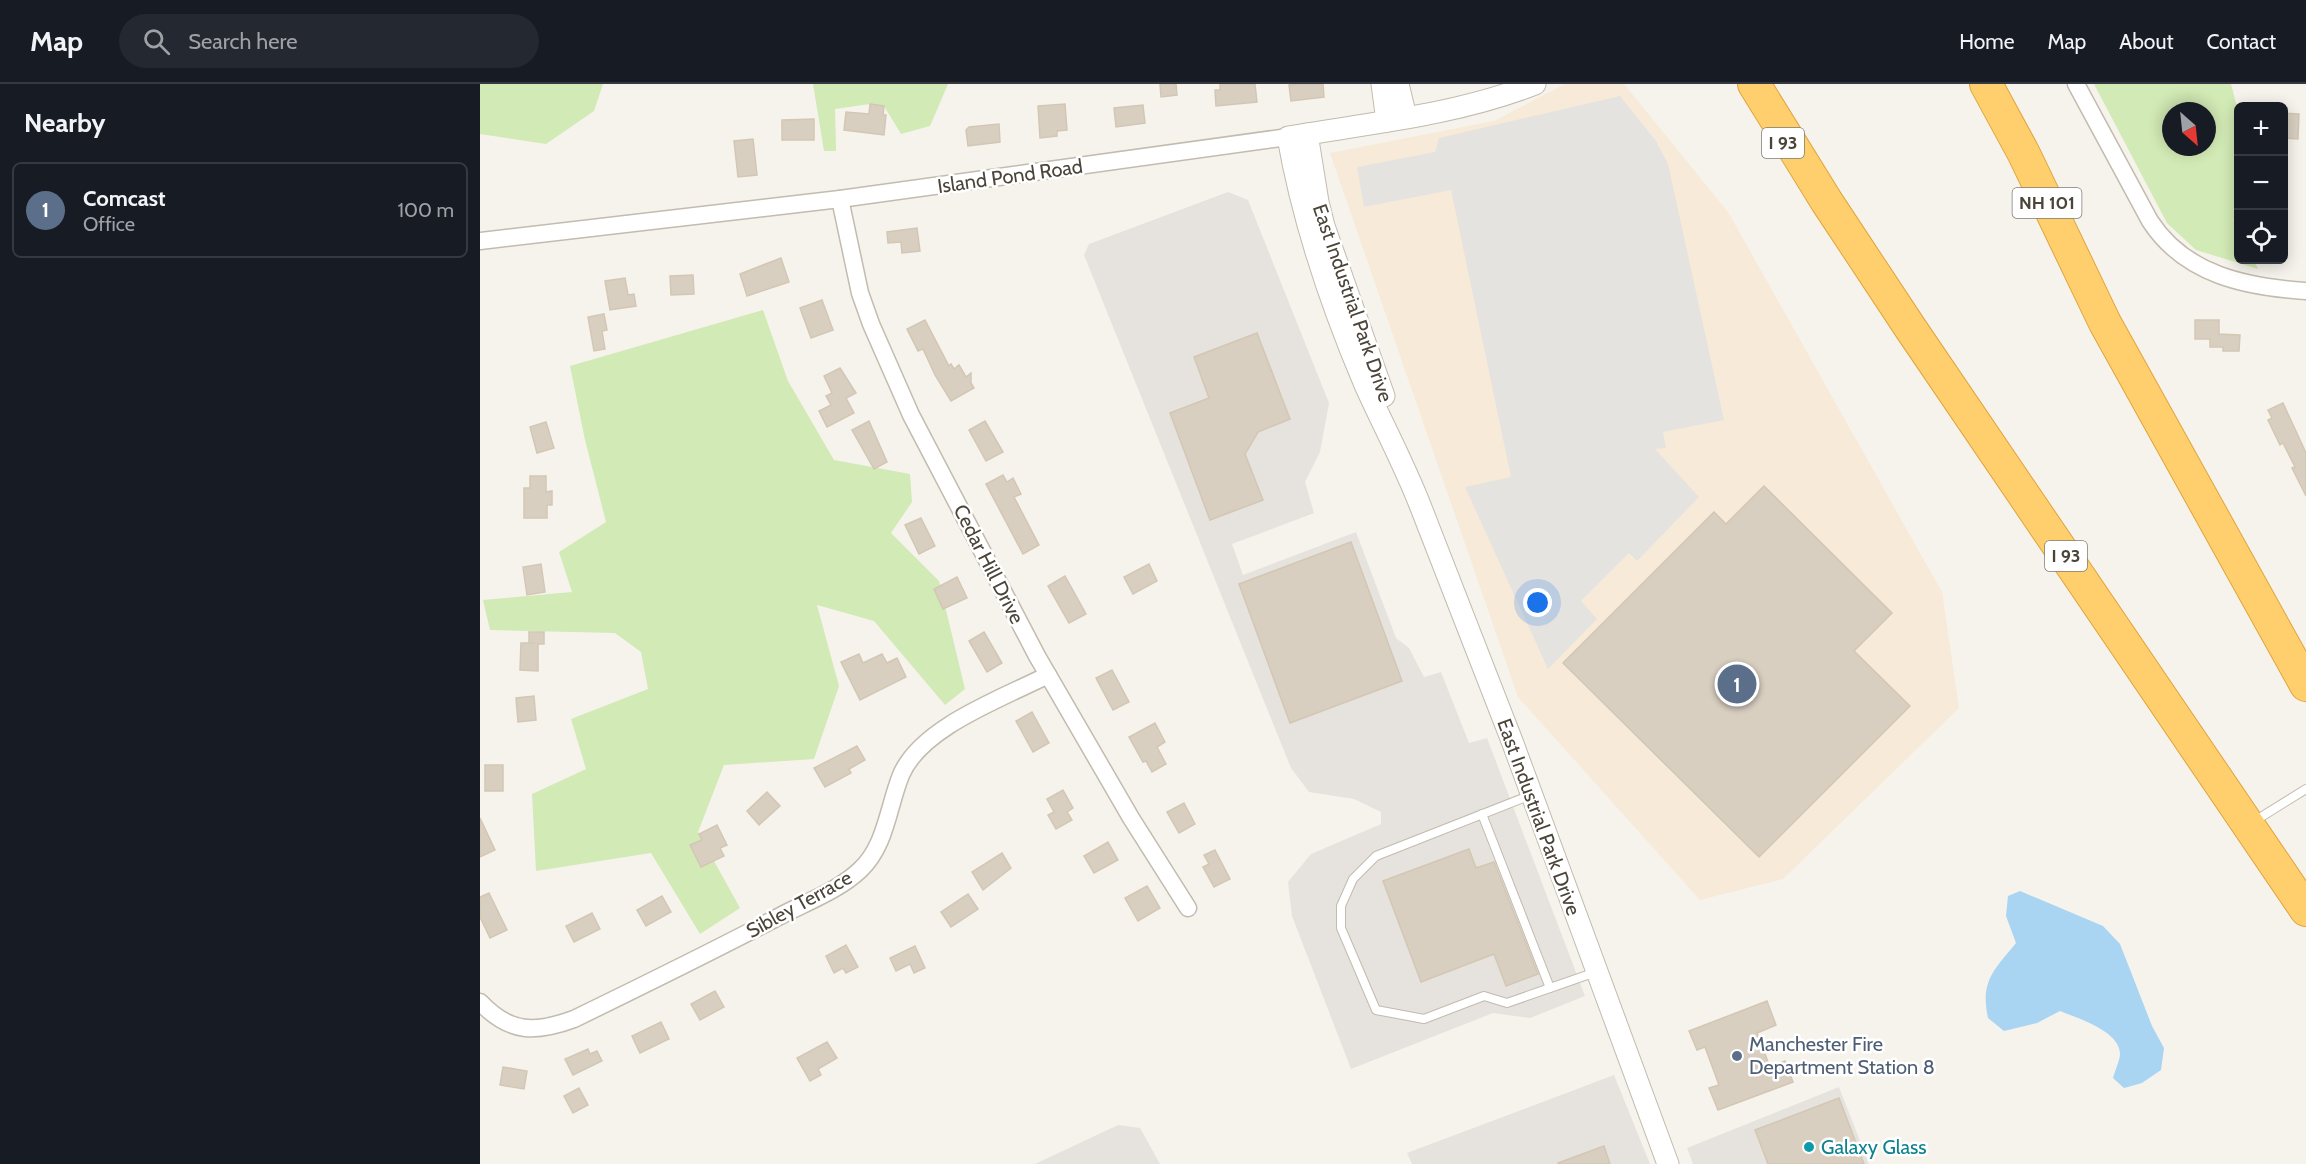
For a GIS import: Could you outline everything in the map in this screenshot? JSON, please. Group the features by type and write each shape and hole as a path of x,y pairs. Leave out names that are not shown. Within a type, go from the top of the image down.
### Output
{"highway":[{"name":"I 93","path":"1738,84 1827,202 1917,339 2306,910"},
{"path":"1754,84 1827,202"},
{"path":"1964,84 2104,323 2306,685"},
{"name":"NH 101","path":"1986,84 2024,154 2104,323"}],"street":[{"path":"1382,84 1397,119"},
{"path":"1397,119 1398,84"},
{"name":"Island Pond Road","path":"480,241 840,199 1298,135 1465,106 1500,97 1535,84"},
{"path":"2076,84 2150,221 2159,236 2172,248 2188,260 2223,277 2266,288 2306,291"},
{"name":"East Industrial Park Drive","path":"1298,135 1304,214 1329,291 1366,386 1407,471 1531,795 1668,1164"},
{"name":"Cedar Hill Drive","path":"840,199 860,293 911,415 1048,675 1131,818 1188,908"},
{"name":"Sibley Terrace","path":"480,1002 491,1014 523,1029 541,1029 558,1025 737,939 849,880 873,855 881,840 902,774 920,746 947,726 1048,675"}],"lane":[{"path":"2248,825 2306,789"},
{"path":"1531,795 1376,856 1353,879 1341,906 1341,928 1376,1010 1424,1019 1484,996 1507,1003 1596,972"},
{"path":"1482,814 1550,988"}],"shaded area":[{"path":"1565,84 1624,84 1728,212 1942,592 1959,708 1783,879 1700,900 1518,697 1330,153 1494,121"},
{"path":"1620,96 1656,141 1668,164 1724,420 1663,432 1666,448 1655,449 1699,497 1637,561 1629,553 1581,601 1597,619 1548,669 1465,487 1511,477 1451,190 1364,207 1357,167 1435,152 1439,138"},
{"path":"1228,192 1248,200 1329,403 1320,452 1305,482 1314,513 1232,544 1243,575 1356,532 1396,638 1409,648 1424,677 1441,672 1469,743 1487,738 1585,996 1530,1018 1493,1013 1351,1069 1292,916 1288,882 1311,854 1381,824 1381,812 1354,799 1309,792 1291,768 1084,255 1089,244"},
{"path":"1614,1075 1650,1164 1412,1164 1407,1153"},
{"path":"1839,1087 1869,1164 1693,1164 1687,1148"},
{"path":"1118,1125 1140,1128 1160,1164 1035,1164"}],"green space":[{"path":"480,84 603,84 594,111 546,144 480,134"},
{"path":"813,84 948,84 930,126 901,134 884,106 870,104 835,109 836,151 824,151"},
{"path":"2094,84 2231,84 2236,102 2234,262 2196,250 2167,223"},
{"path":"2242,264 2256,264 2258,269"},
{"path":"763,310 788,381 834,460 910,474 912,502 891,533 939,581 965,689 945,705 874,621 817,605 839,686 814,759 724,765 698,832 740,908 700,934 651,853 536,871 532,794 586,769 571,719 648,689 641,652 615,633 490,630 483,600 572,592 559,552 606,522 585,440 570,366"}],"water":[{"path":"2020,891 2103,926 2120,944 2152,1026 2164,1048 2161,1070 2142,1083 2124,1088 2113,1078 2120,1055 2118,1047 2106,1032 2097,1027 2060,1011 2037,1023 2004,1031 1988,1018 1986,994 1988,985 1995,969 2016,943 2006,916 2008,896"}],"building":[{"path":"1160,84 1176,84 1177,95 1161,97"},
{"path":"1220,84 1255,84 1257,102 1216,106 1215,90 1220,90"},
{"path":"1323,84 1324,97 1291,101 1289,85"},
{"path":"870,104 884,106 883,115 886,115 884,135 844,130 846,112 869,114"},
{"path":"1065,104 1067,130 1057,131 1057,136 1040,138 1038,106"},
{"path":"1143,105 1145,123 1116,127 1114,108"},
{"path":"2288,113 2299,114 2298,139 2288,138"},
{"path":"814,119 814,140 782,140 782,120"},
{"path":"999,124 1000,142 968,146 966,130 969,127"},
{"path":"753,139 757,175 738,177 734,141"},
{"path":"917,228 920,251 902,253 901,242 888,243 887,232"},
{"path":"781,258 789,282 747,296 740,274"},
{"path":"693,275 694,294 671,295 670,276"},
{"path":"625,278 628,295 634,294 636,306 610,310 605,281"},
{"path":"822,300 833,330 811,338 800,308"},
{"path":"604,314 607,330 602,331 605,349 594,351 588,317"},
{"path":"925,320 949,366 951,364 954,369 959,365 966,377 971,373 971,383 974,388 951,401 923,349 918,351 907,329"},
{"path":"2195,320 2219,320 2219,334 2240,335 2239,351 2223,351 2223,347 2210,347 2210,339 2195,339"},
{"path":"1257,333 1290,419 1258,432 1245,454 1263,500 1210,520 1170,413 1209,398 1194,357"},
{"path":"840,368 856,393 846,398 854,413 827,427 819,411 831,405 826,396 832,393 824,376"},
{"path":"2283,403 2306,453 2306,496 2283,443 2280,445 2268,420 2272,418 2268,410"},
{"path":"869,421 887,462 874,469 852,430"},
{"path":"985,421 1003,452 986,461 969,430"},
{"path":"546,422 554,448 537,453 530,427"},
{"path":"1003,475 1007,482 1013,478 1021,494 1014,497 1039,545 1023,554 986,484"},
{"path":"530,476 546,476 546,492 552,491 552,505 547,505 547,518 524,518 524,488 530,488"},
{"path":"1764,486 1892,613 1854,651 1910,706 1759,857 1563,663 1714,512 1726,524"},
{"path":"921,518 935,546 919,554 905,525"},
{"path":"1351,542 1402,681 1290,723 1239,584"},
{"path":"541,564 545,592 527,595 523,567"},
{"path":"1149,564 1157,581 1133,594 1124,577"},
{"path":"1065,576 1086,614 1069,623 1048,586"},
{"path":"957,577 967,598 943,609 934,589"},
{"path":"529,632 544,632 544,644 538,644 538,671 520,670 521,643 529,643"},
{"path":"984,632 1002,663 987,672 969,641"},
{"path":"859,654 863,663 882,654 887,663 897,658 906,677 860,700 841,662"},
{"path":"1112,670 1129,702 1113,710 1096,678"},
{"path":"534,696 536,720 518,722 516,698"},
{"path":"1032,712 1049,743 1033,752 1016,721"},
{"path":"1155,723 1165,742 1157,747 1166,764 1152,772 1146,761 1143,762 1129,737"},
{"path":"857,746 865,760 849,769 851,773 825,787 814,768"},
{"path":"485,765 503,765 503,791 485,791"},
{"path":"1063,790 1073,808 1067,812 1072,820 1056,829 1048,815 1054,812 1047,799"},
{"path":"767,792 780,806 759,825 747,811"},
{"path":"1184,803 1195,824 1179,833 1167,812"},
{"path":"480,818 495,850 480,857"},
{"path":"717,825 727,845 720,848 724,856 701,867 690,845 702,840 699,834"},
{"path":"1108,842 1118,860 1094,873 1084,856"},
{"path":"1469,849 1476,868 1494,862 1538,974 1506,986 1494,954 1421,982 1383,881"},
{"path":"1215,850 1230,879 1214,887 1203,867 1209,864 1204,855"},
{"path":"1002,853 1011,868 983,890 972,872"},
{"path":"1147,886 1160,908 1138,921 1125,898"},
{"path":"489,893 507,930 490,938 480,917 480,897"},
{"path":"968,894 978,909 951,927 941,912"},
{"path":"662,896 671,912 646,926 637,910"},
{"path":"592,913 600,929 574,942 566,926"},
{"path":"846,945 858,967 846,973 843,968 834,973 826,956"},
{"path":"915,946 925,968 914,973 910,964 896,971 890,958"},
{"path":"715,991 724,1007 700,1020 691,1004"},
{"name":"Manchester Fire Department Station 8","path":"1767,1001 1776,1025 1757,1033 1770,1067 1785,1061 1793,1082 1718,1110 1709,1088 1719,1085 1705,1047 1697,1050 1689,1031"},
{"path":"661,1022 669,1039 640,1053 632,1036"},
{"path":"827,1042 837,1058 818,1069 821,1075 810,1081 797,1058"},
{"path":"588,1049 590,1054 597,1051 602,1061 573,1075 565,1059"},
{"path":"503,1067 527,1071 524,1089 500,1085"},
{"path":"579,1088 588,1105 573,1113 564,1096"},
{"name":"Galaxy Glass","path":"1839,1098 1864,1164 1768,1164 1755,1130"},
{"path":"1604,1146 1610,1164 1558,1164 1558,1163"}],"place":[{"name":"Comcast","path":"1737,684"},
{"name":"Manchester Fire Department Station 8","path":"1737,1056"},
{"name":"Galaxy Glass","path":"1809,1147"}]}
